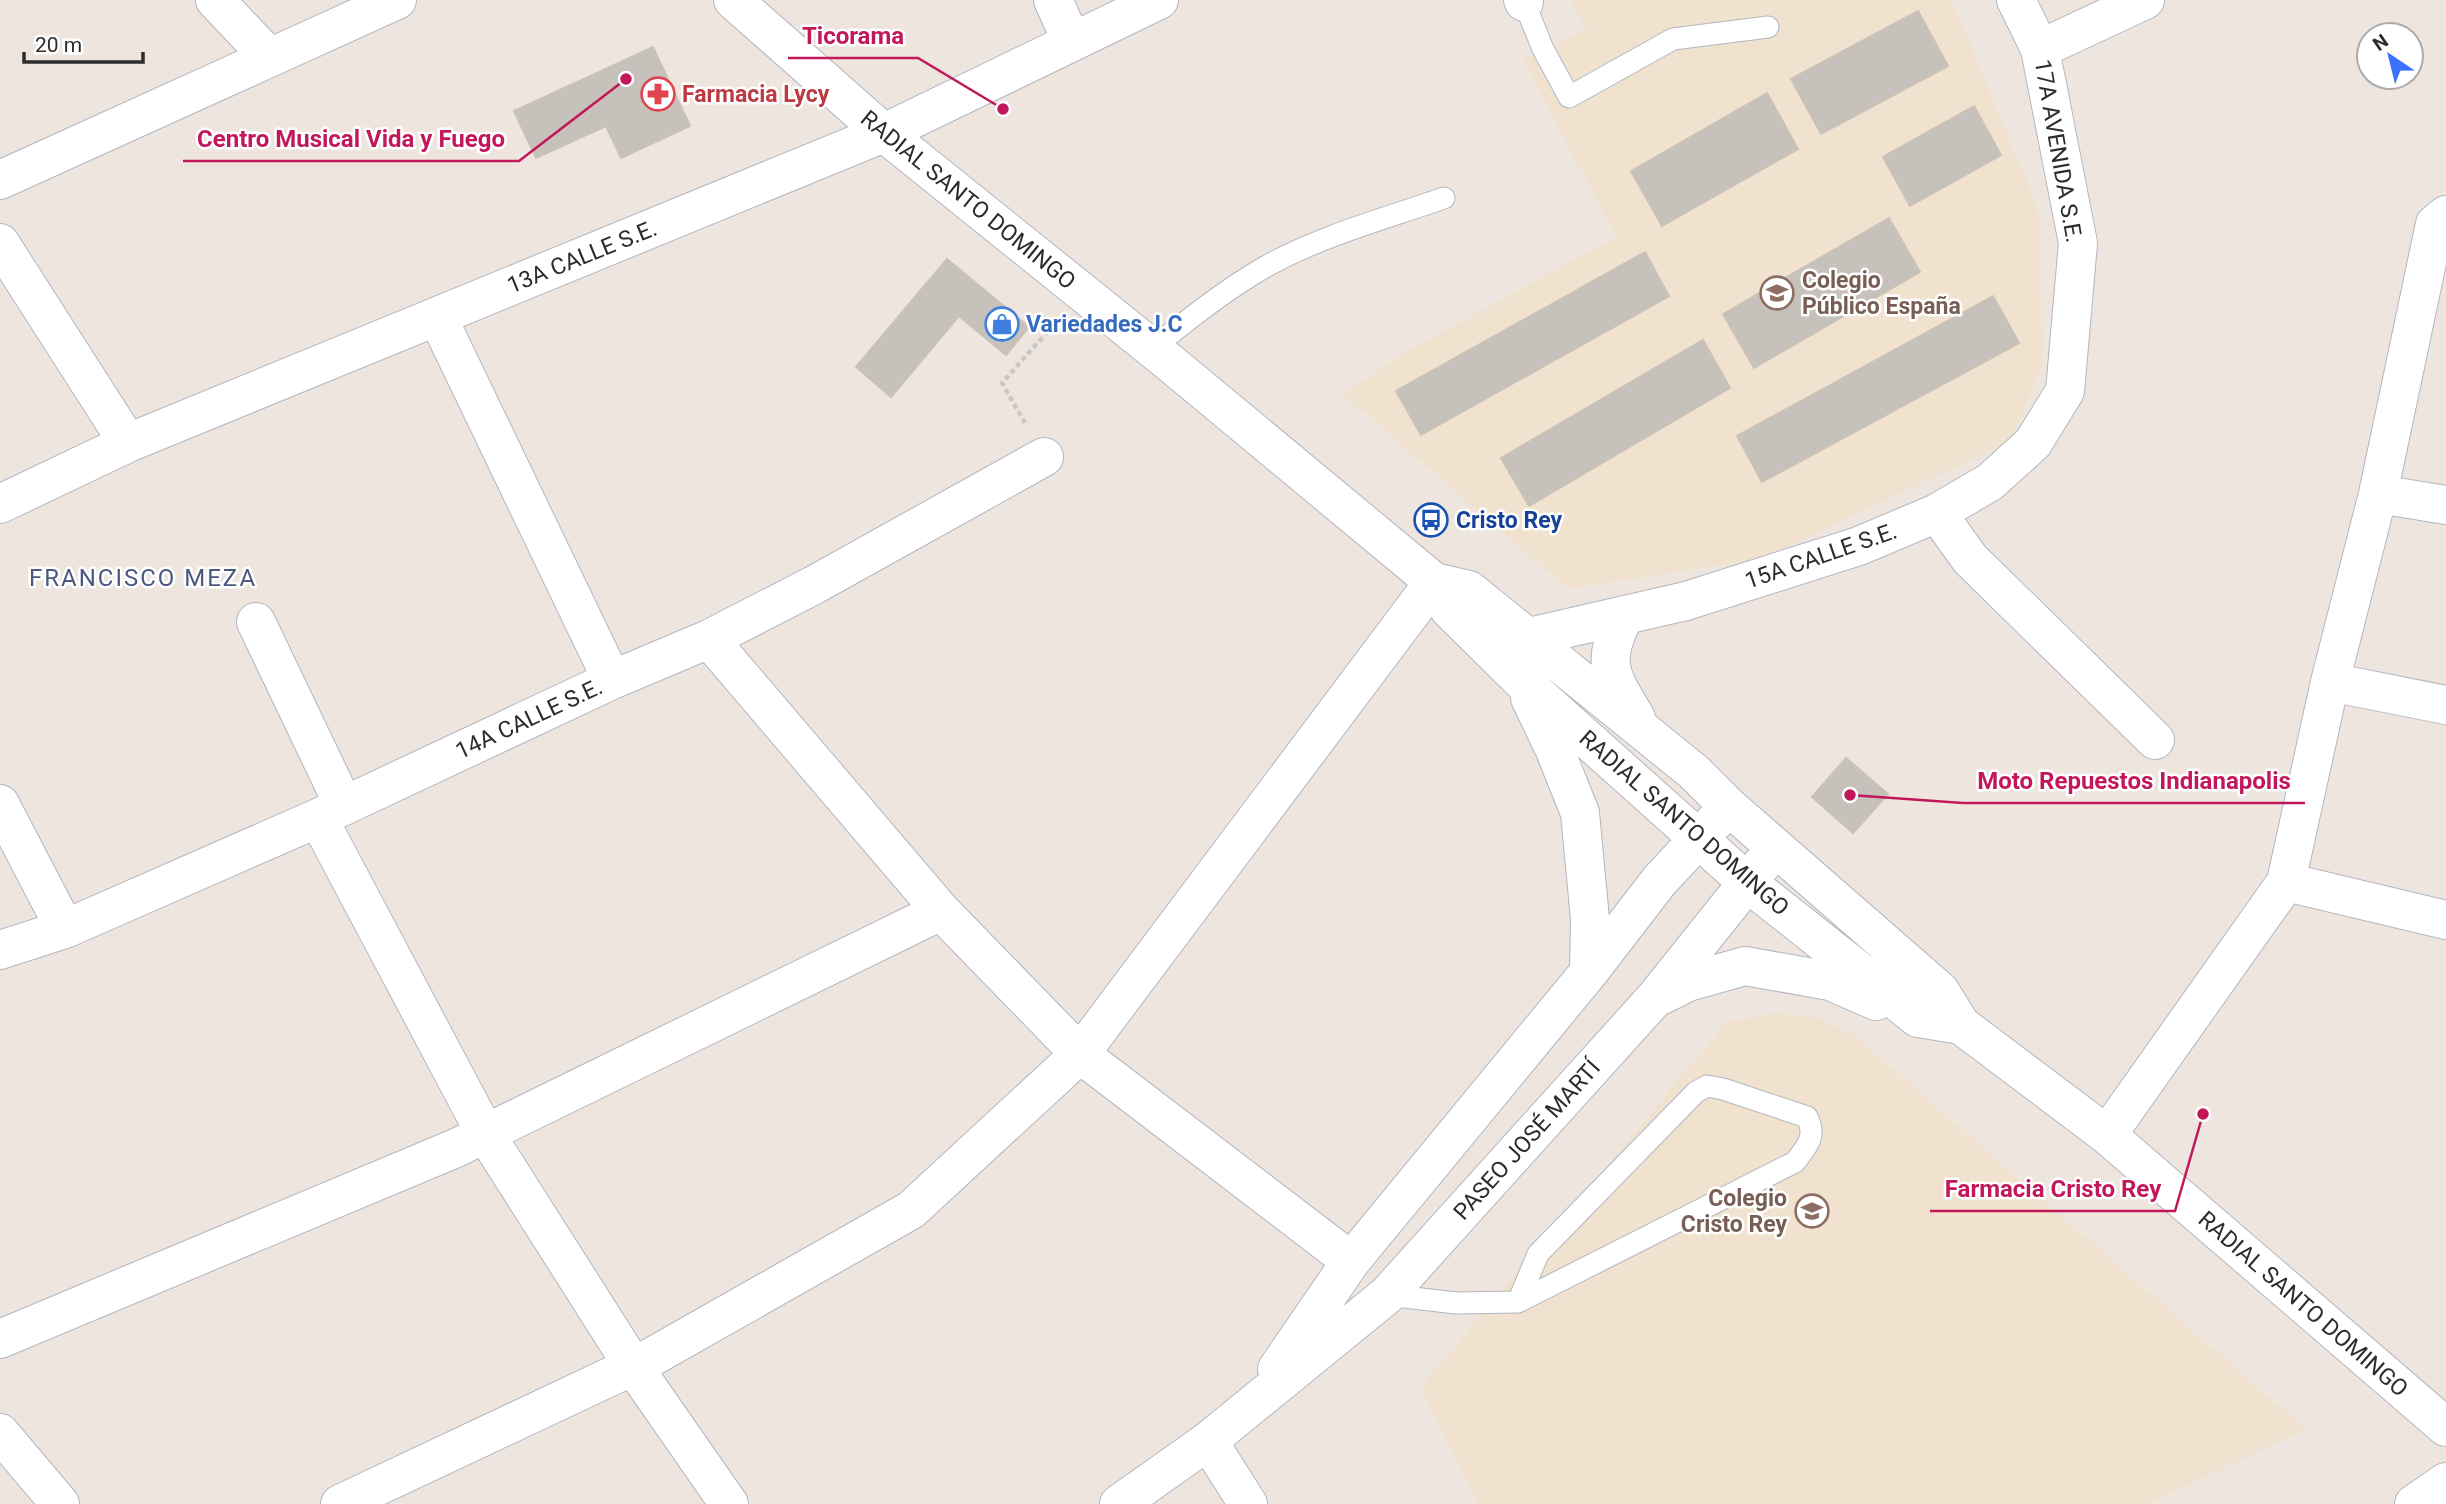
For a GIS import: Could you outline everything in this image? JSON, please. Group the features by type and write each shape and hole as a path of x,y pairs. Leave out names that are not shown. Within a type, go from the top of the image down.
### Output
{"street":[{"path":"215,0 269,57"},
{"path":"0,180 397,0"},
{"name":"RADIAL SANTO DOMINGO","path":"733,0 884,133 1152,349 1434,582 1449,609 1521,680 1748,883 1918,1018 1961,1025"},
{"path":"1053,0 1072,42"},
{"name":"13A CALLE S.E.","path":"0,504 128,443 884,133 1159,0"},
{"name":"17A AVENIDA S.E.","path":"2016,0 2040,49 2078,243 2065,391"},
{"path":"2040,49 2145,0"},
{"path":"2107,1135 2286,882 2330,682 2378,494 2435,224 2446,215"},
{"path":"0,243 128,443"},
{"path":"437,316 612,680"},
{"name":"15A CALLE S.E.","path":"1529,637 1686,601 1846,551 1937,513 1990,482 2033,443 2065,391"},
{"name":"14A CALLE S.E.","path":"0,950 65,929 331,812 612,680 709,639 814,585 1044,457"},
{"path":"2378,494 2446,505"},
{"path":"1937,513 1970,559 2155,740"},
{"path":"340,1504 633,1366 911,1210 1080,1054 1434,582"},
{"name":"RADIAL SANTO DOMINGO","path":"1434,582 1469,590 1694,772 1728,806 1940,991 1961,1025 2107,1135 2446,1427"},
{"path":"1625,615 1613,637 1609,658 1615,683 1644,732"},
{"path":"256,622 331,812 485,1133 633,1366 730,1504"},
{"path":"709,639 941,911 1080,1054 1350,1261"},
{"path":"1521,680 1554,748 1580,813 1590,919 1589,972"},
{"path":"2330,682 2446,705"},
{"path":"0,804 65,929"},
{"name":"PASEO JOSÉ MARTÍ","path":"1251,1406 1350,1261 1589,972 1660,880 1728,806"},
{"name":"PASEO JOSÉ MARTÍ","path":"1119,1504 1208,1441 1387,1295 1655,998 1776,848"},
{"path":"2286,882 2446,920"},
{"path":"0,1339 443,1153 941,911"},
{"path":"1655,998 1688,982 1745,966 1830,981 1918,1018"},
{"path":"1,1437 60,1504"},
{"path":"1208,1441 1248,1504"},
{"path":"2414,1504 2446,1482"}],"lane":[{"path":"1523,1 1543,49 1569,97 1673,39 1768,27"},
{"path":"1152,349 1200,310 1265,267 1322,240 1444,198"},
{"path":"1387,1295 1455,1303 1518,1302 1796,1162 1812,1140 1812,1127 1807,1117 1723,1089 1707,1086 1696,1093 1538,1254 1518,1302"}],"path":[{"path":"1002,383 1082,292"}],"shaded area":[{"name":"Colegio Público España","path":"1572,0 1952,0 2038,209 2043,364 2011,441 1764,558 1568,589 1343,394 1411,349 1616,237 1523,59 1586,30"},
{"name":"Colegio Cristo Rey","path":"1777,1013 1819,1018 1854,1035 2305,1429 2149,1504 1478,1504 1421,1387 1727,1022"}],"building":[{"path":"1918,11 1948,66 1821,134 1791,79"},
{"path":"653,47 690,126 621,158 606,126 536,158 514,111"},
{"path":"1767,93 1798,149 1662,226 1631,171"},
{"path":"1974,106 2001,155 1910,206 1883,157"},
{"path":"1889,218 1920,272 1754,368 1723,314"},
{"path":"1645,252 1669,296 1421,435 1396,391"},
{"path":"947,259 1029,327 1006,355 959,316 891,397 856,367"},
{"path":"1993,296 2019,343 1762,482 1737,436"},
{"path":"1703,340 1730,388 1529,506 1501,458"},
{"path":"1846,758 1888,794 1853,833 1812,797"}],"place":[{"name":"Centro Musical Vida y Fuego","path":"626,79"},
{"name":"Farmacia Lycy","path":"658,94"},
{"name":"Ticorama","path":"1003,109"},
{"name":"Colegio Público España","path":"1777,293"},
{"name":"Variedades J.C","path":"1002,324"},
{"name":"Cristo Rey","path":"1431,520"},
{"name":"Moto Repuestos Indianapolis","path":"1850,795"},
{"name":"Farmacia Cristo Rey","path":"2203,1114"},
{"name":"Colegio Cristo Rey","path":"1812,1211"}],"district":[{"name":"FRANCISCO MEZA","path":"143,578"}]}
